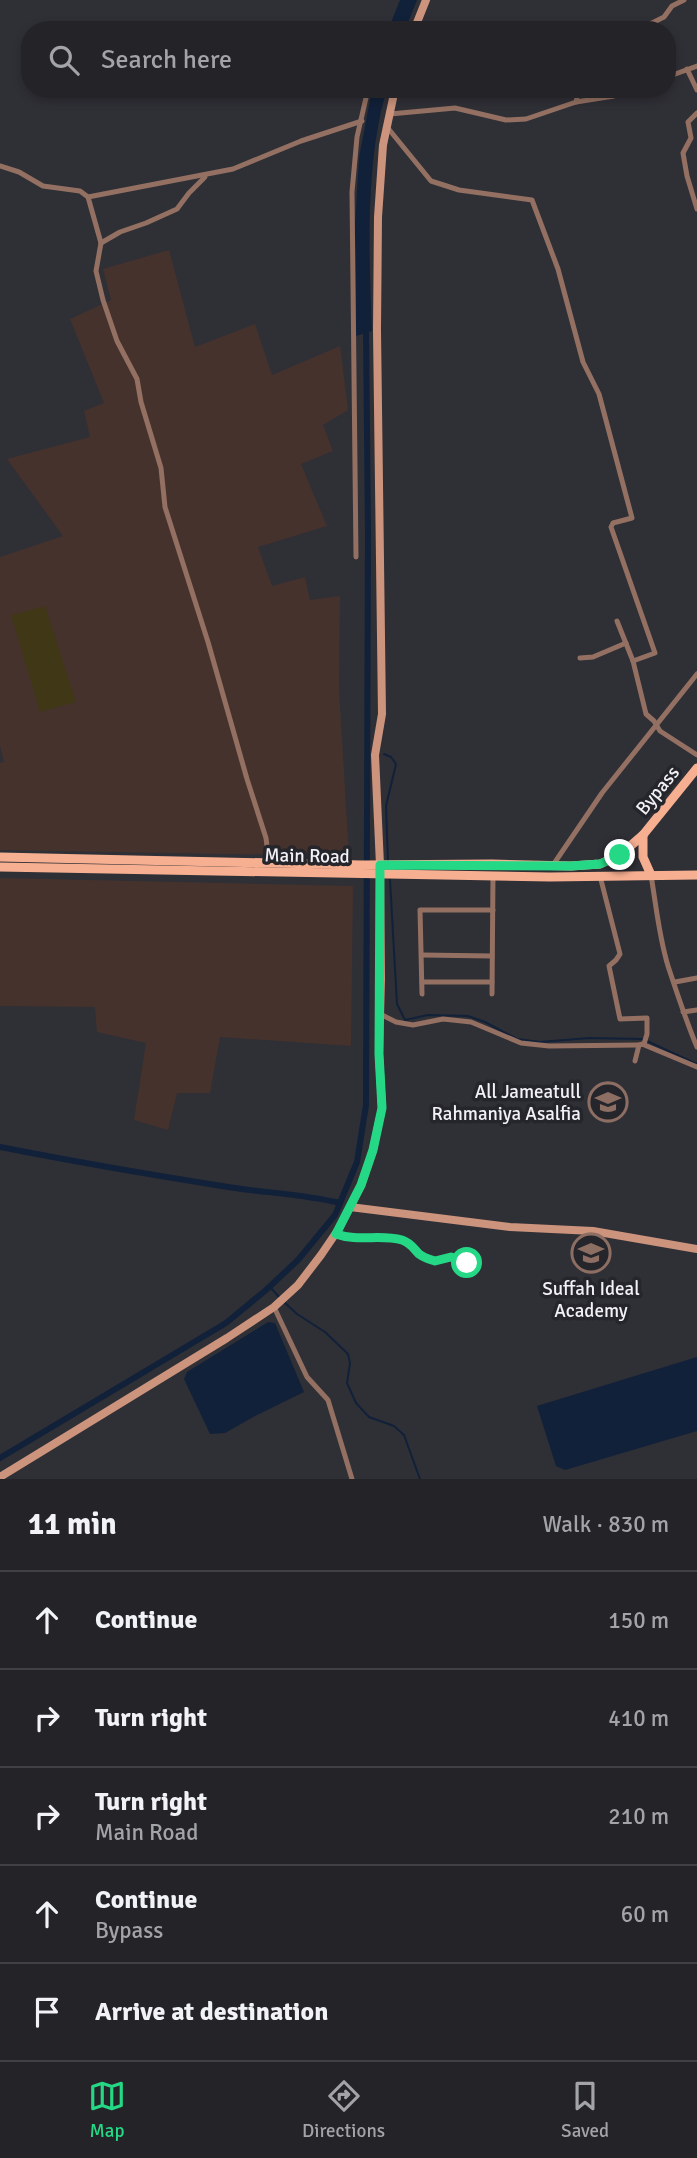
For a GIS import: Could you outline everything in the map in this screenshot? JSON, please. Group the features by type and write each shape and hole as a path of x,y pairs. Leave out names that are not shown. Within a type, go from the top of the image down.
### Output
{"main road":[{"path":"418,21 426,0"},
{"path":"0,1477 274,1307 298,1285 336,1234 361,1185 373,1150 382,1108 375,755 382,714 376,330 377,217 383,145 393,98"},
{"name":"Bypass","path":"571,866 600,864 611,860 643,835 697,768"},
{"name":"Bypass","path":"643,835 643,857 650,875"},
{"name":"Main Road","path":"0,857 269,863 361,869"},
{"name":"Main Road","path":"0,867 378,869 492,864 571,866"},
{"name":"Main Road","path":"378,869 493,876 697,875"},
{"path":"350,1208 510,1227 593,1231 697,1249"}],"street":[{"path":"656,21 664,17 672,6 684,0"},
{"path":"676,73 697,66"},
{"path":"687,69 697,90"},
{"path":"356,556 352,219 357,137 366,98"},
{"path":"576,102 577,98"},
{"path":"390,114 455,108 506,120 526,119 576,102 601,98"},
{"path":"697,113 688,122 691,138 683,153 697,209"},
{"path":"88,197 233,169 301,141 362,121"},
{"path":"387,127 431,181 459,190 532,200 558,269 583,362 599,394 632,518 613,523 611,527 655,653 633,661"},
{"path":"0,166 19,172 43,186 80,191 88,197 100,243 96,271 103,300 117,341 137,379 141,402 161,468 165,507 266,838 269,863"},
{"path":"100,243 177,209 189,192 206,176"},
{"path":"617,621 633,661 646,714 654,720 660,731 697,755"},
{"path":"580,658 593,657 626,642"},
{"path":"553,865 603,793 697,674"},
{"path":"492,864 492,994"},
{"path":"650,875 668,965 697,1047"},
{"path":"600,876 620,954 608,966 620,1019 647,1018 647,1034 635,1061"},
{"path":"422,994 421,910 493,910"},
{"path":"422,955 492,956"},
{"path":"675,982 697,978"},
{"path":"422,982 492,982"},
{"path":"683,1012 697,1010"},
{"path":"380,1014 396,1022 413,1025 443,1019 471,1021 521,1043 549,1046 641,1044 697,1066"},
{"path":"336,1234 348,1238 386,1237 410,1242 418,1253 435,1261 451,1257 478,1266"},
{"path":"274,1307 307,1377 328,1399 352,1479"}],"shaded area":[{"path":"169,250 195,347 255,324 272,375 340,346 348,410 323,425 333,451 301,464 327,526 258,547 272,586 305,577 310,600 340,596 339,689 349,856 0,850 0,763 4,762 0,746 0,557 63,536 7,459 90,437 84,411 104,403 70,319 111,300 103,269"},
{"path":"0,878 353,886 351,1046 220,1037 210,1093 177,1093 168,1130 134,1120 146,1043 97,1032 95,1007 0,1006"}],"sand":[{"path":"45,606 76,702 40,712 11,615"}],"water":[{"path":"400,0 417,0 409,21 392,21"},
{"path":"370,98 385,98 375,147 370,209 372,331 356,336 355,224 359,158"},
{"path":"268,1322 275,1323 304,1392 225,1433 210,1434 184,1379 187,1372"},
{"path":"697,1357 697,1431 565,1470 556,1466 537,1406"}],"waterway":[{"path":"0,1458 226,1323 266,1290 298,1260 335,1215 357,1162 366,1105 366,327"},
{"path":"384,754 391,757 396,764 386,806 388,862"},
{"path":"390,880 397,1004 405,1020 428,1015 468,1016 517,1039 540,1042 589,1038 642,1039"},
{"path":"647,1041 697,1064"},
{"path":"0,1147 171,1178 340,1203"},
{"path":"270,1287 280,1298"},
{"path":"284,1302 325,1332 348,1354 350,1363 347,1383 356,1403 369,1417 394,1426 404,1435 420,1479"}],"place":[{"name":"All Jameatull Rahmaniya Asalfia","path":"608,1102"},
{"name":"Suffah Ideal Academy","path":"591,1253"}],"route":[{"path":"467,1263 451,1257 435,1261 424,1257 410,1242 386,1237 348,1238 336,1234 361,1185 373,1150 382,1108 379,1054 380,865 571,866 600,864 620,855"}]}
